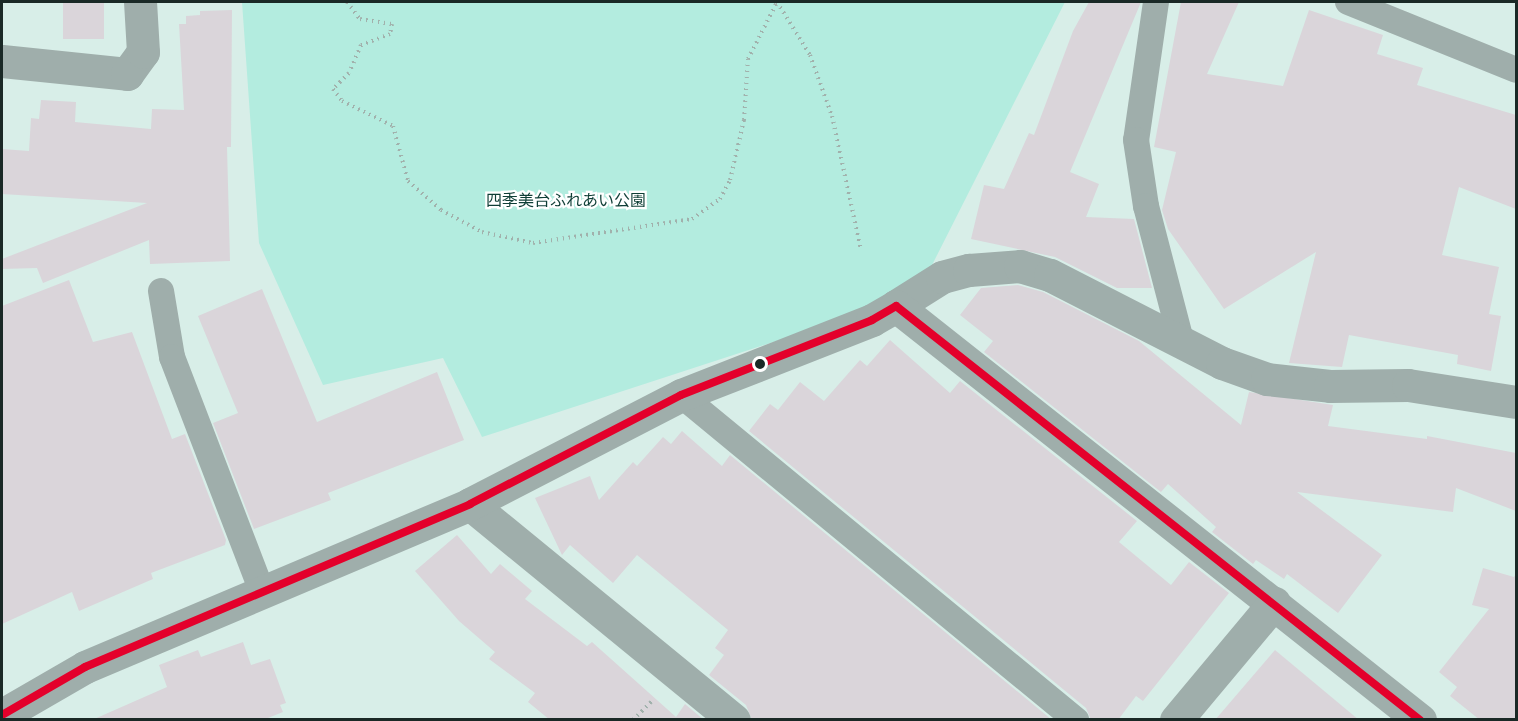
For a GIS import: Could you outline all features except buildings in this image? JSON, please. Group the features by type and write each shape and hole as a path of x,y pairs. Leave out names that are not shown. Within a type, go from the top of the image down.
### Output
{"street":[{"path":"2,61 127,74 143,52 140,2"},
{"path":"2,715 85,667 263,594 470,504 681,396 872,320 942,277 969,270 1020,266 1050,275 1181,340 1222,363 1267,379 1330,386 1408,385 1516,402"},
{"path":"896,306 1420,720"},
{"path":"470,504 734,720"},
{"path":"1176,720 1274,603"}],"lane":[{"path":"1156,2 1136,140 1146,206 1181,340"},
{"path":"1362,4 1516,69"},
{"path":"161,291 172,357 263,594"},
{"path":"681,396 1077,720"}],"path":[{"path":"347,2 360,19 392,24 390,34 361,45 349,73 333,89 342,101 393,126 408,181 441,210 482,232 533,243 692,219 720,199 730,180 744,120 748,59 778,2"},
{"path":"778,2 810,55 832,116 861,250"}],"green space":[{"name":"四季美台ふれあい公園","path":"242,2 1065,2 928,273 884,306 482,437 443,358 323,385 259,243"}],"transit line":[{"path":"2,715 85,667 470,504 681,395 872,320 896,306 1420,720"}]}
